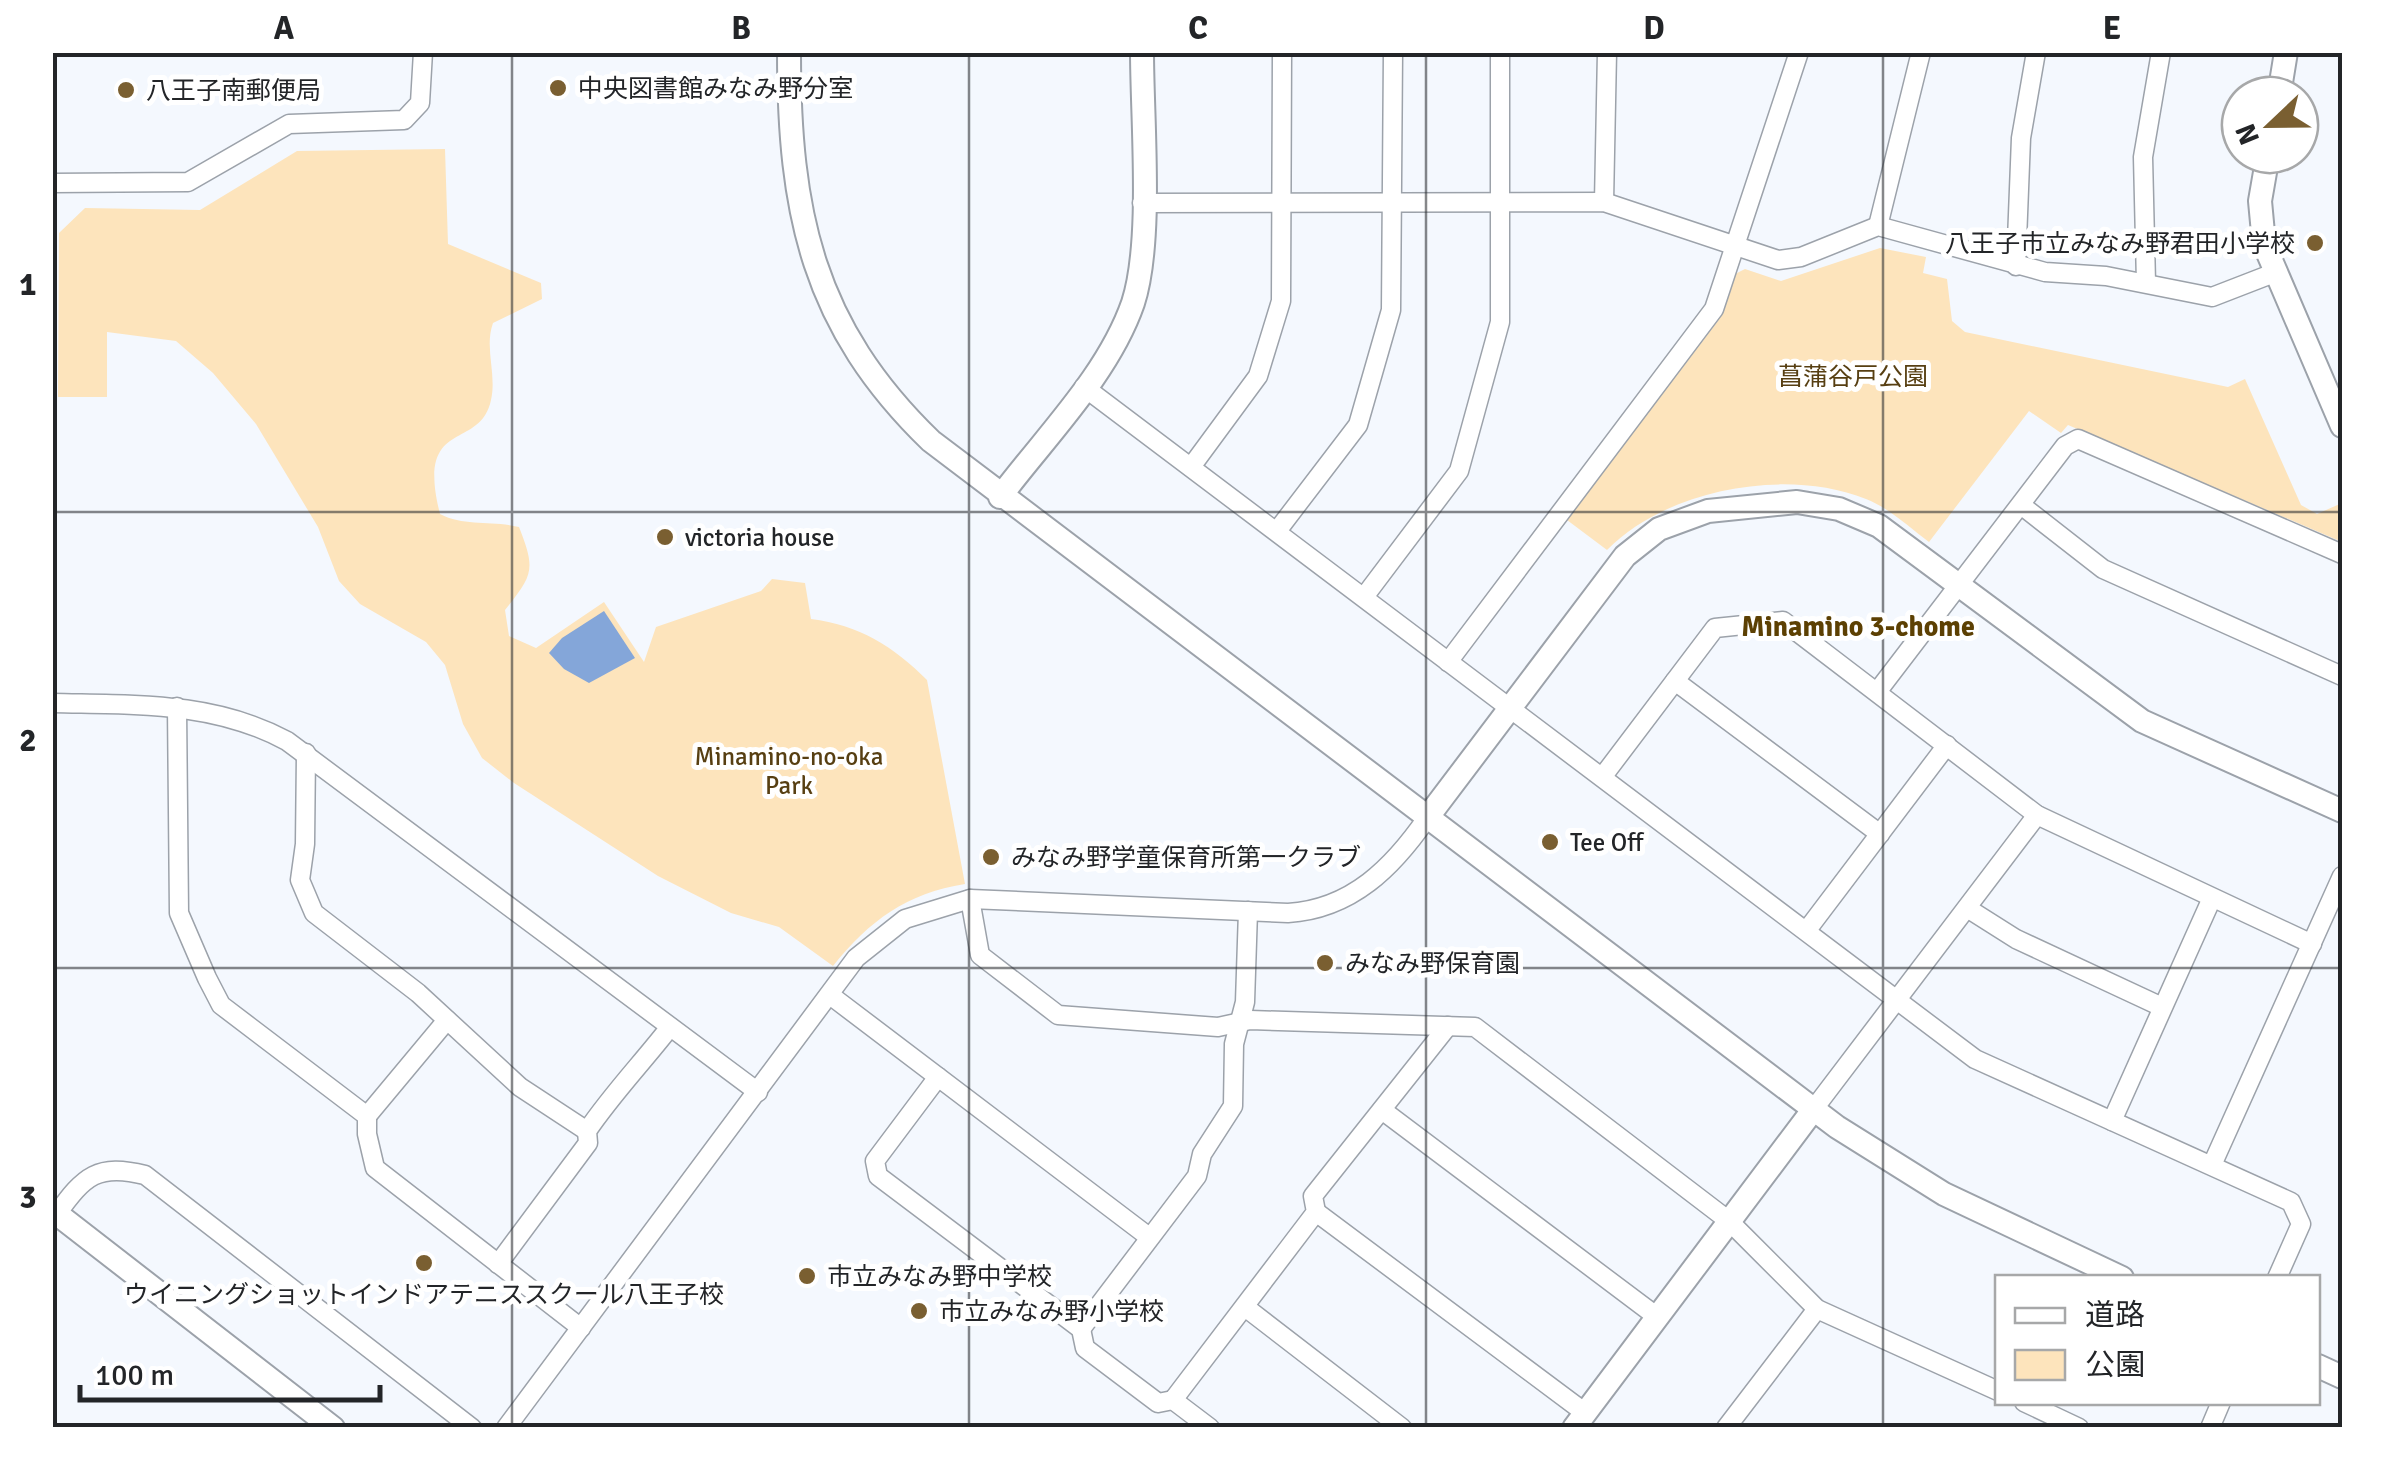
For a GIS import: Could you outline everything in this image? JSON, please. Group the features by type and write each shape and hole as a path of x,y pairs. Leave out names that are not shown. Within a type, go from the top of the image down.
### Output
{"street":[{"path":"52,182 188,182 289,124 404,120 420,104 423,52"},
{"path":"789,52 789,136 798,206 832,306 850,341 898,407 930,441 1813,1110 1944,1194 2116,1275"},
{"path":"1000,497 1117,340 1133,302 1142,264 1142,52"},
{"path":"1191,467 1258,376 1280,301 1284,202 1282,52"},
{"path":"1277,532 1358,425 1393,299 1392,52"},
{"path":"1364,598 1459,471 1500,322 1500,52"},
{"path":"1604,202 1607,52"},
{"path":"1448,662 1714,309 1799,52"},
{"path":"1878,226 1921,52"},
{"path":"2016,266 2021,138 2036,52"},
{"path":"2146,283 2143,157 2161,52"},
{"path":"2265,175 2260,214 2274,273 2342,426"},
{"path":"1142,203 1604,202 1786,260 1878,226 2016,266 2218,297 2274,273"},
{"path":"1084,387 1984,1065 2297,1208 2301,1224 2278,1275"},
{"path":"1877,692 2064,446 2078,439 2342,554"},
{"path":"506,1428 856,958 885,932 922,912 970,899 1298,912 1343,899 1389,866 1625,556 1658,529 1690,515 1798,502 1838,508 1879,526 2142,722 2342,811"},
{"path":"2020,505 2103,569 2342,676"},
{"path":"1604,776 1715,628 1782,622 2037,815 2312,944"},
{"path":"1675,681 1880,834"},
{"path":"52,703 177,707 245,720 306,753 758,1092"},
{"path":"177,707 179,912 207,978 220,1005 368,1116"},
{"path":"1807,930 1947,746"},
{"path":"306,753 305,844 299,868 304,894 314,912 418,992 520,1087 587,1131"},
{"path":"1448,1026 1382,1110 1370,1118 1313,1196 1316,1212 1579,1420 2037,815"},
{"path":"2212,1166 2342,876"},
{"path":"2112,1121 2212,898"},
{"path":"970,899 980,955 1058,1015 1218,1027 1240,1023 1474,1027 1728,1220 1817,1308 1995,1390"},
{"path":"1968,908 2016,939 2162,1007"},
{"path":"1080,1328 1197,1176 1202,1154 1230,1116 1248,911"},
{"path":"830,995 1149,1238"},
{"path":"447,1020 368,1116 366,1134 375,1168 581,1328"},
{"path":"498,1264 588,1143 587,1131 606,1100 626,1084 670,1026"},
{"path":"938,1077 876,1160 878,1176 1080,1328 1085,1348 1158,1402 1173,1400 1316,1212"},
{"path":"1382,1110 1656,1316"},
{"path":"333,1428 55,1212 96,1173 118,1168 145,1175 472,1428"},
{"path":"1245,1307 1402,1428"},
{"path":"1726,1428 1817,1308"},
{"path":"1173,1400 1210,1428"},
{"path":"2030,1405 2079,1428"}],"green space":[{"name":"Minamino-no-oka Park","path":"445,149 448,244 541,283 542,299 493,323 492,390 485,416 442,449 436,462 440,514 459,521 519,527 528,553 529,572 505,610 509,636 536,648 604,602 644,662 656,627 761,591 772,579 805,583 811,619 845,626 874,639 927,680 965,884 925,894 891,911 861,935 833,966 779,927 731,913 658,876 482,758 463,724 445,665 426,642 360,604 339,581 318,527 256,424 213,373 176,341 107,332 107,397 58,397 59,233 85,208 200,210 297,151"},
{"name":"菖蒲谷戸公園","path":"1880,248 1926,257 1923,273 1947,279 1952,321 1965,332 2228,387 2245,379 2301,505 2317,514 2342,503 2342,542 2068,425 2061,433 2029,411 1929,542 1866,499 1800,485 1764,485 1694,499 1632,529 1607,550 1567,520 1720,318 1735,274 1745,269 1781,281"}],"water":[{"path":"604,611 635,658 589,683 564,669 549,653 562,638"}],"place":[{"name":"中央図書館みなみ野分室","path":"558,88"},
{"name":"八王子南郵便局","path":"126,90"},
{"name":"八王子市立みなみ野君田小学校","path":"2315,243"},
{"name":"victoria house","path":"665,537"},
{"name":"Tee Off","path":"1550,842"},
{"name":"みなみ野学童保育所第一クラブ","path":"991,857"},
{"name":"みなみ野保育園","path":"1325,963"},
{"name":"ウイニングショットインドアテニススクール八王子校","path":"424,1263"},
{"name":"市立みなみ野中学校","path":"807,1276"},
{"name":"市立みなみ野小学校","path":"919,1311"}],"district":[{"name":"Minamino 3-chome","path":"1858,626"}]}
